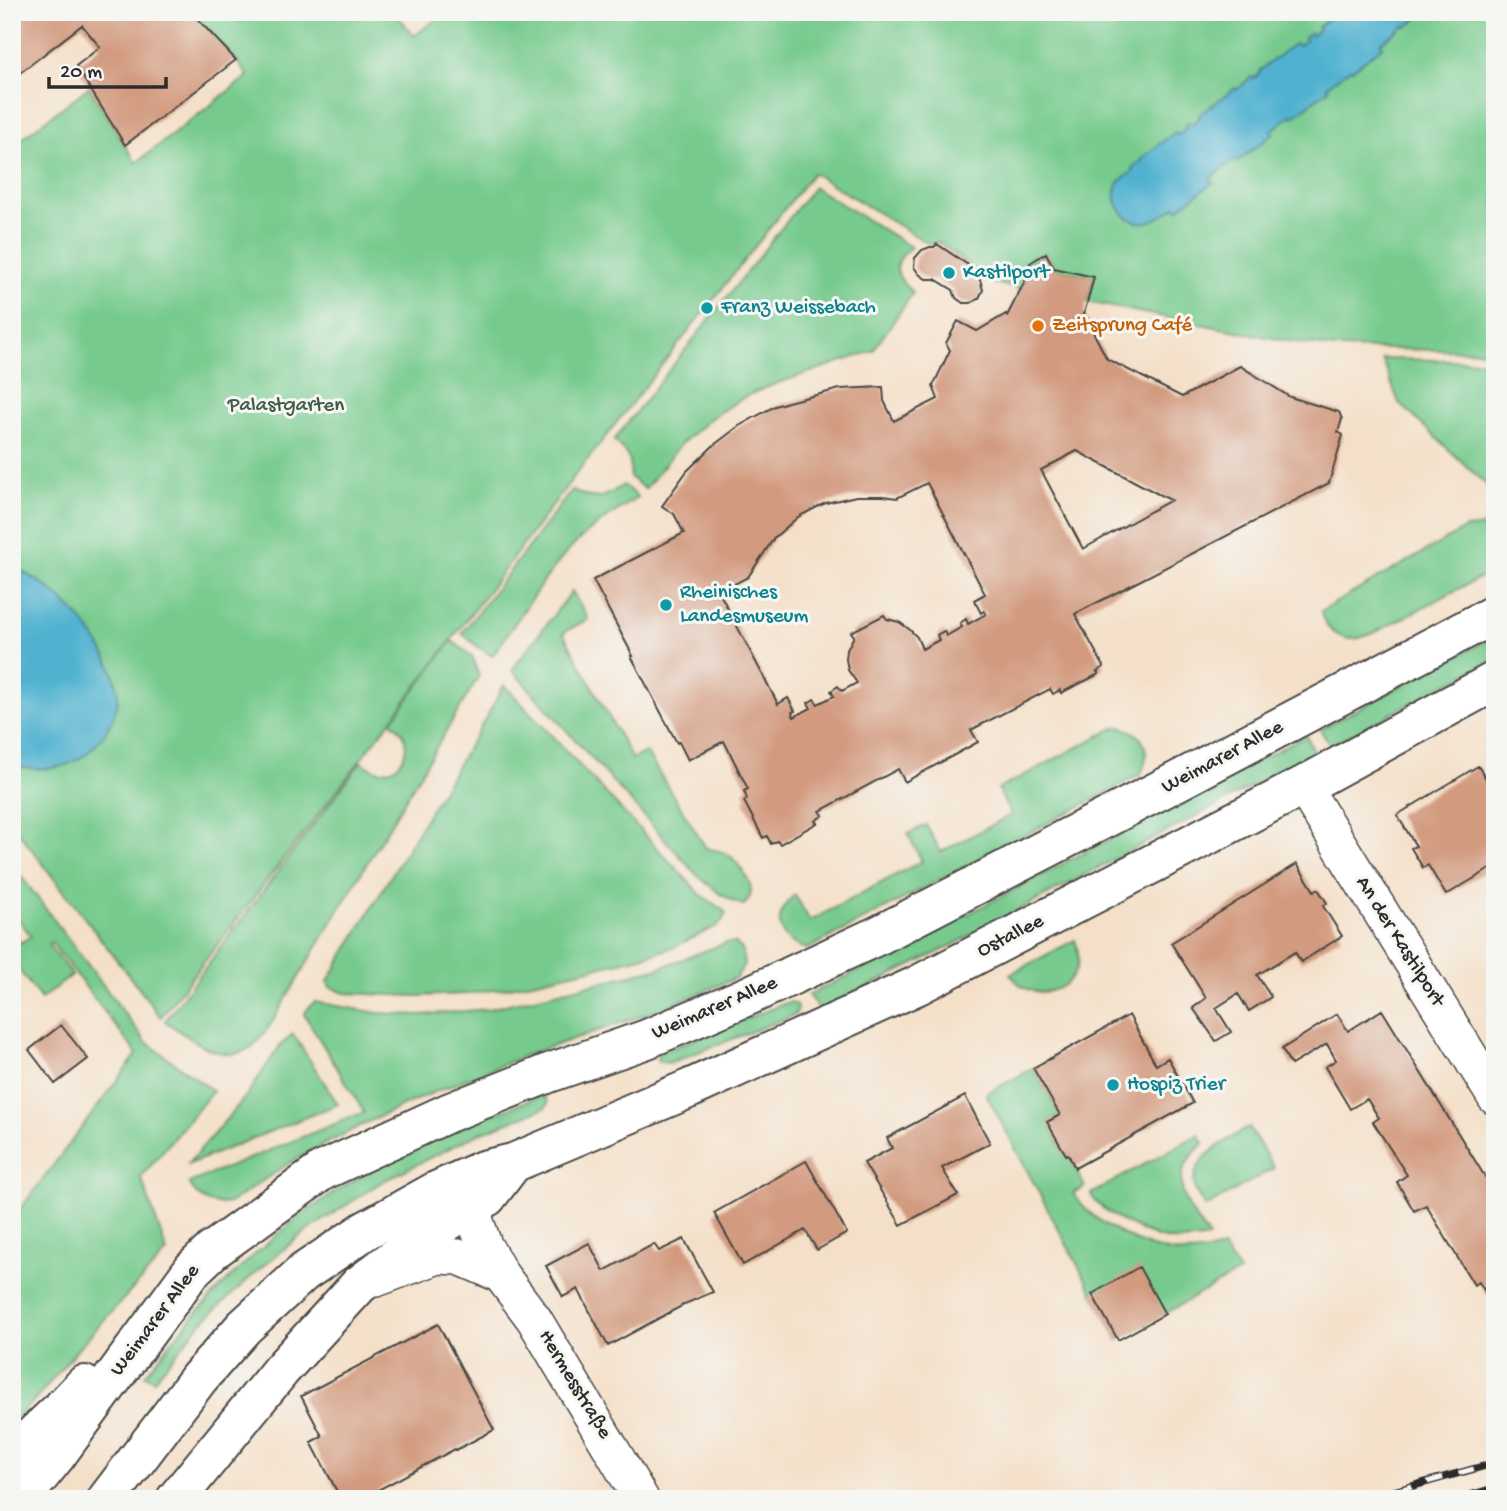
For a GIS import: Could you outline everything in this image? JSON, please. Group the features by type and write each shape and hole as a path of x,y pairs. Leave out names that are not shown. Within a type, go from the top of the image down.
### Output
{"main road":[{"name":"Weimarer Allee","path":"21,1499 56,1456 193,1269 212,1251 322,1171 448,1113 673,1028 878,935 1156,793 1495,614"},
{"name":"Ostallee","path":"107,1499 150,1440 244,1326 304,1272 366,1230 436,1191 483,1170 513,1163 691,1088 916,986 1303,786 1495,681"},
{"path":"176,1499 281,1370 359,1285 419,1239 488,1197 513,1163"},
{"path":"12,1455 61,1409 193,1269"}],"street":[{"name":"An der Kastilport","path":"1303,786 1495,1097"},
{"name":"Hermesstraße","path":"471,1207 484,1245 534,1319 641,1499"},
{"path":"359,1285 438,1256 459,1257 502,1275"}],"green space":[{"name":"Palastgarten","path":"191,12 395,12 414,36 446,12 1495,12 1495,351 1335,348 1087,302 1094,277 1054,268 1046,253 1030,263 1021,289 981,280 980,273 939,242 929,244 813,173 573,478 389,723 161,1017 12,824 12,146 89,87 136,163 248,76"},
{"path":"814,187 911,247 900,259 897,270 902,281 913,293 873,351 746,396 711,418 681,444 645,489 630,477 628,456 614,440"},
{"path":"1382,359 1495,361 1495,493 1399,403"},
{"path":"623,485 638,497 596,526 561,559 492,656 462,633 572,490 599,498"},
{"path":"1487,526 1495,530 1495,576 1483,576 1374,633 1359,638 1339,636 1324,621 1321,611 1466,528"},
{"path":"572,591 588,619 563,633 632,759 646,752 706,848 727,854 739,866 749,881 751,890 744,905 726,897 698,876 512,670"},
{"path":"1495,636 1495,659 1330,746 1320,729"},
{"path":"452,641 472,656 479,676 269,1027 255,1044 232,1054 209,1049 165,1021 361,762 382,771 394,767 403,758 405,740 401,731 391,722"},
{"path":"504,685 701,895 726,913 724,918 717,926 672,948 506,988 466,994 415,996 344,993 329,986 328,981"},
{"path":"1121,727 1136,734 1144,745 1146,759 1140,775 808,949 789,941 784,934 780,927 782,911 795,895 810,921 922,861 908,834 926,825 941,852 1011,815 998,789 1114,728"},
{"path":"1306,735 1315,753 949,947 820,1010 808,995 885,958"},
{"path":"12,864 146,1042 213,1091 141,1177 167,1252 79,1347 37,1398 12,1421 12,1220 137,1054 51,942 48,944 72,975 41,999 12,961 12,932 21,943 31,936 12,911"},
{"path":"1075,940 1077,967 1061,987 1046,992 1030,990 1020,985 1010,974"},
{"path":"726,943 735,943 742,949 744,965 736,978 656,1011 526,1055 422,1097 311,1151 230,1203 217,1204 201,1198 189,1183 364,1112 304,1014 315,1002 378,1013 420,1015 488,1009 656,969"},
{"path":"792,1002 798,1009 795,1015 669,1063 659,1062 657,1058 658,1054 664,1051"},
{"path":"293,1034 338,1104 187,1165 246,1096 280,1046"},
{"path":"1033,1068 1060,1115 1048,1122 1085,1187 1073,1193 1081,1204 1122,1234 1155,1248 1185,1253 1223,1248 1239,1272 1118,1340 986,1094"},
{"path":"540,1096 546,1098 548,1104 545,1108 480,1133 383,1181 304,1233 263,1266 199,1325 154,1380 145,1375 208,1300 255,1254 305,1212 356,1179 407,1152"},
{"path":"1249,1127 1274,1168 1205,1207 1195,1187 1198,1167 1212,1151"},
{"path":"1199,1134 1204,1143 1185,1168 1182,1190 1192,1213 1209,1238 1176,1241 1151,1234 1114,1216 1091,1194"}],"water":[{"path":"1337,12 1426,12 1381,43 1383,46 1327,86 1329,89 1293,117 1291,115 1271,131 1273,134 1237,162 1234,160 1210,178 1213,182 1178,209 1176,206 1159,218 1147,222 1132,220 1126,216 1117,204 1117,188 1120,181 1134,171 1132,168 1142,161 1141,159 1175,132 1178,135 1189,122 1191,125 1199,115 1235,88 1237,90 1251,77 1253,79 1259,71 1295,43 1298,46 1306,40 1304,37 1310,33 1312,35"},
{"path":"12,567 47,588 81,619 106,657 118,696 114,714 97,743 77,760 53,768 12,765"}],"building":[{"path":"12,12 191,12 236,60 125,145 76,66 100,47 82,25 12,79"},
{"name":"Kastilport","path":"937,244 980,273 983,290 979,298 971,303 963,303 956,298 953,290 935,279 926,279 919,274 914,267 915,258 922,250"},
{"name":"Rheinisches Landesmuseum","path":"1046,253 1054,268 1094,277 1084,314 1107,359 1182,397 1240,366 1290,397 1339,412 1342,419 1338,432 1343,435 1329,483 1075,614 1104,667 1097,672 1099,674 1061,693 1060,690 1053,694 1050,689 971,730 978,742 905,782 898,769 820,811 823,815 815,821 817,823 780,844 777,841 771,844 767,836 763,838 744,801 747,799 744,791 748,789 724,741 688,760 593,580 684,533 674,514 662,506 687,471 739,426 775,406 840,389 883,387 884,401 894,421 938,399 933,386 950,350 946,343 958,321 977,331 1006,314 1007,316 1028,275 1030,263","holes":["1077,451 1158,494 1171,500 1083,549 1041,470","927,483 985,594 974,600 981,613 984,611 986,614 968,624 966,619 960,623 962,627 946,636 944,631 937,635 939,640 922,649 917,637 909,629 884,615 851,632 854,636 846,659 848,670 857,683 842,691 838,686 831,691 834,696 818,704 814,699 808,703 811,708 794,717 792,712 795,711 788,698 778,704 719,592 748,577 774,538 798,517 826,503 856,496 897,498"]},
{"path":"1478,766 1495,793 1495,866 1446,895 1428,865 1423,868 1411,848 1416,846 1397,815"},
{"path":"1297,864 1314,891 1318,889 1327,903 1323,906 1342,936 1301,962 1295,952 1257,975 1271,997 1249,1011 1238,994 1216,1008 1231,1032 1216,1041 1193,1008 1206,998 1171,943"},
{"path":"1382,1010 1495,1193 1495,1308 1479,1282 1474,1285 1426,1205 1414,1211 1397,1182 1407,1175 1373,1122 1379,1118 1367,1099 1350,1109 1325,1067 1336,1060 1327,1044 1291,1065 1282,1049 1337,1014 1348,1031"},
{"name":"Hospiz Trier","path":"1129,1015 1156,1065 1168,1058 1193,1103 1075,1168 1047,1122 1060,1115 1033,1068"},
{"path":"61,1025 88,1059 55,1084 29,1050"},
{"path":"965,1096 990,1143 942,1168 958,1195 901,1225 864,1163 892,1148 887,1138"},
{"path":"806,1161 847,1233 817,1250 805,1230 743,1265 714,1213"},
{"path":"684,1239 713,1292 687,1303 608,1346 578,1289 563,1297 546,1266 589,1243 604,1271 654,1244 659,1251"},
{"path":"1139,1267 1165,1314 1118,1340 1092,1294"},
{"path":"438,1324 494,1430 365,1499 341,1499 311,1442 322,1436 301,1396"}],"railway":[{"path":"1366,1499 1495,1463"},
{"path":"1458,1499 1495,1488"}],"place":[{"name":"Kastilport","path":"949,273"},
{"name":"Franz Weissebach","path":"707,308"},
{"name":"Zeitsprung Café","path":"1038,326"},
{"name":"Rheinisches Landesmuseum","path":"666,605"},
{"name":"Hospiz Trier","path":"1113,1085"}]}
